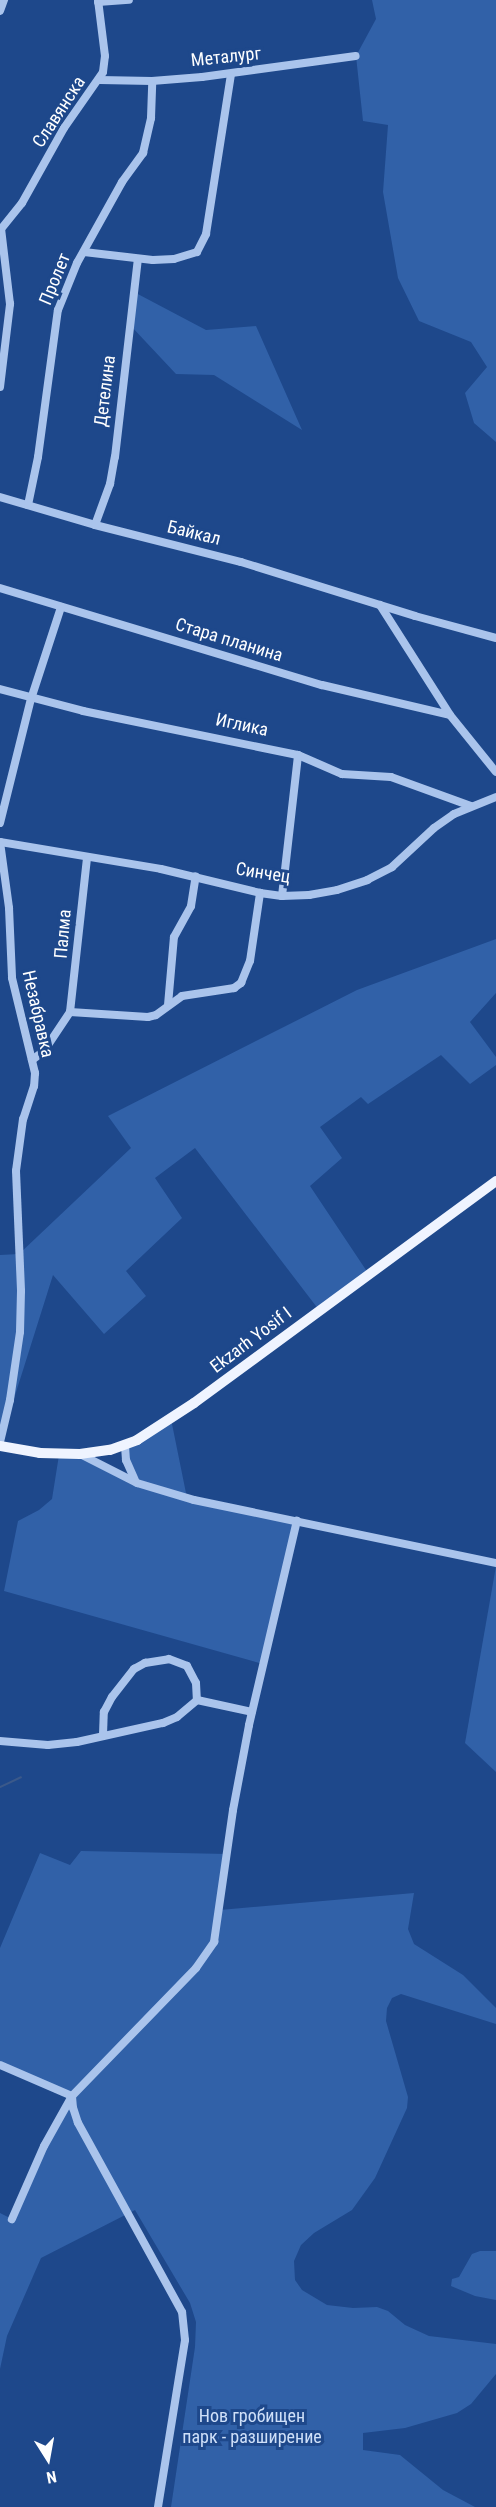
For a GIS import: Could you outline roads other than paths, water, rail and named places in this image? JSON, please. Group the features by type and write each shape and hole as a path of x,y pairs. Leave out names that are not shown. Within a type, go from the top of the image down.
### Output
{"main road":[{"name":"Ekzarh Yosif I","path":"0,1444 40,1453 80,1454 125,1446 179,1413 496,1181"}],"street":[{"path":"0,11 4,0"},
{"path":"98,1 129,0"},
{"name":"Славянска","path":"0,387 10,304 0,228 22,203 64,128 100,80 105,57 98,1"},
{"name":"Металург","path":"100,80 152,81 231,74 356,56"},
{"path":"84,252 138,259 188,257 197,252 202,245 224,133 231,74"},
{"name":"Пролет","path":"28,505 38,457 58,310 63,293 84,252 122,183 144,153 151,118 152,81"},
{"name":"Детелина","path":"95,525 110,484 115,457 138,259"},
{"name":"Байкал","path":"0,497 95,525 242,562 496,638"},
{"name":"Стара планина","path":"0,588 322,685 450,716"},
{"path":"380,605 450,716 496,772"},
{"path":"0,823 31,699 61,607"},
{"name":"Иглика","path":"0,688 31,699 298,755 342,774 391,777 471,806"},
{"path":"282,896 298,755"},
{"name":"Синчец","path":"0,842 196,876 260,893 282,896 337,890 367,880 392,867 434,828 454,814 496,797"},
{"name":"Незабравка","path":"0,842 9,908 12,978 32,1060 34,1086 23,1119 16,1171 21,1291 20,1332 10,1400 0,1444"},
{"name":"Палма","path":"70,1012 87,858"},
{"path":"168,1005 174,937 191,906 196,876"},
{"path":"32,1060 44,1051 70,1012 148,1017 156,1015 182,996 234,988 241,983 250,961 260,893"},
{"path":"125,1446 129,1472 137,1483"},
{"path":"80,1454 137,1483 194,1500 496,1563"},
{"path":"12,2219 44,2146 72,2096 196,1968 214,1942 233,1810 252,1712 297,1521"},
{"path":"103,1735 104,1712 112,1697 134,1669 145,1663 169,1659 187,1666 196,1683 197,1700"},
{"path":"197,1700 252,1712"},
{"path":"0,1741 48,1745 163,1723 177,1717 197,1700"},
{"path":"0,2066 72,2096"},
{"path":"72,2096 72,2108 78,2123 182,2312 185,2340 158,2507"}],"waterway":[{"path":"0,1787 21,1777"}],"park label":[{"name":"Нов гробищен парк - разширение","path":"252,2427"}]}
